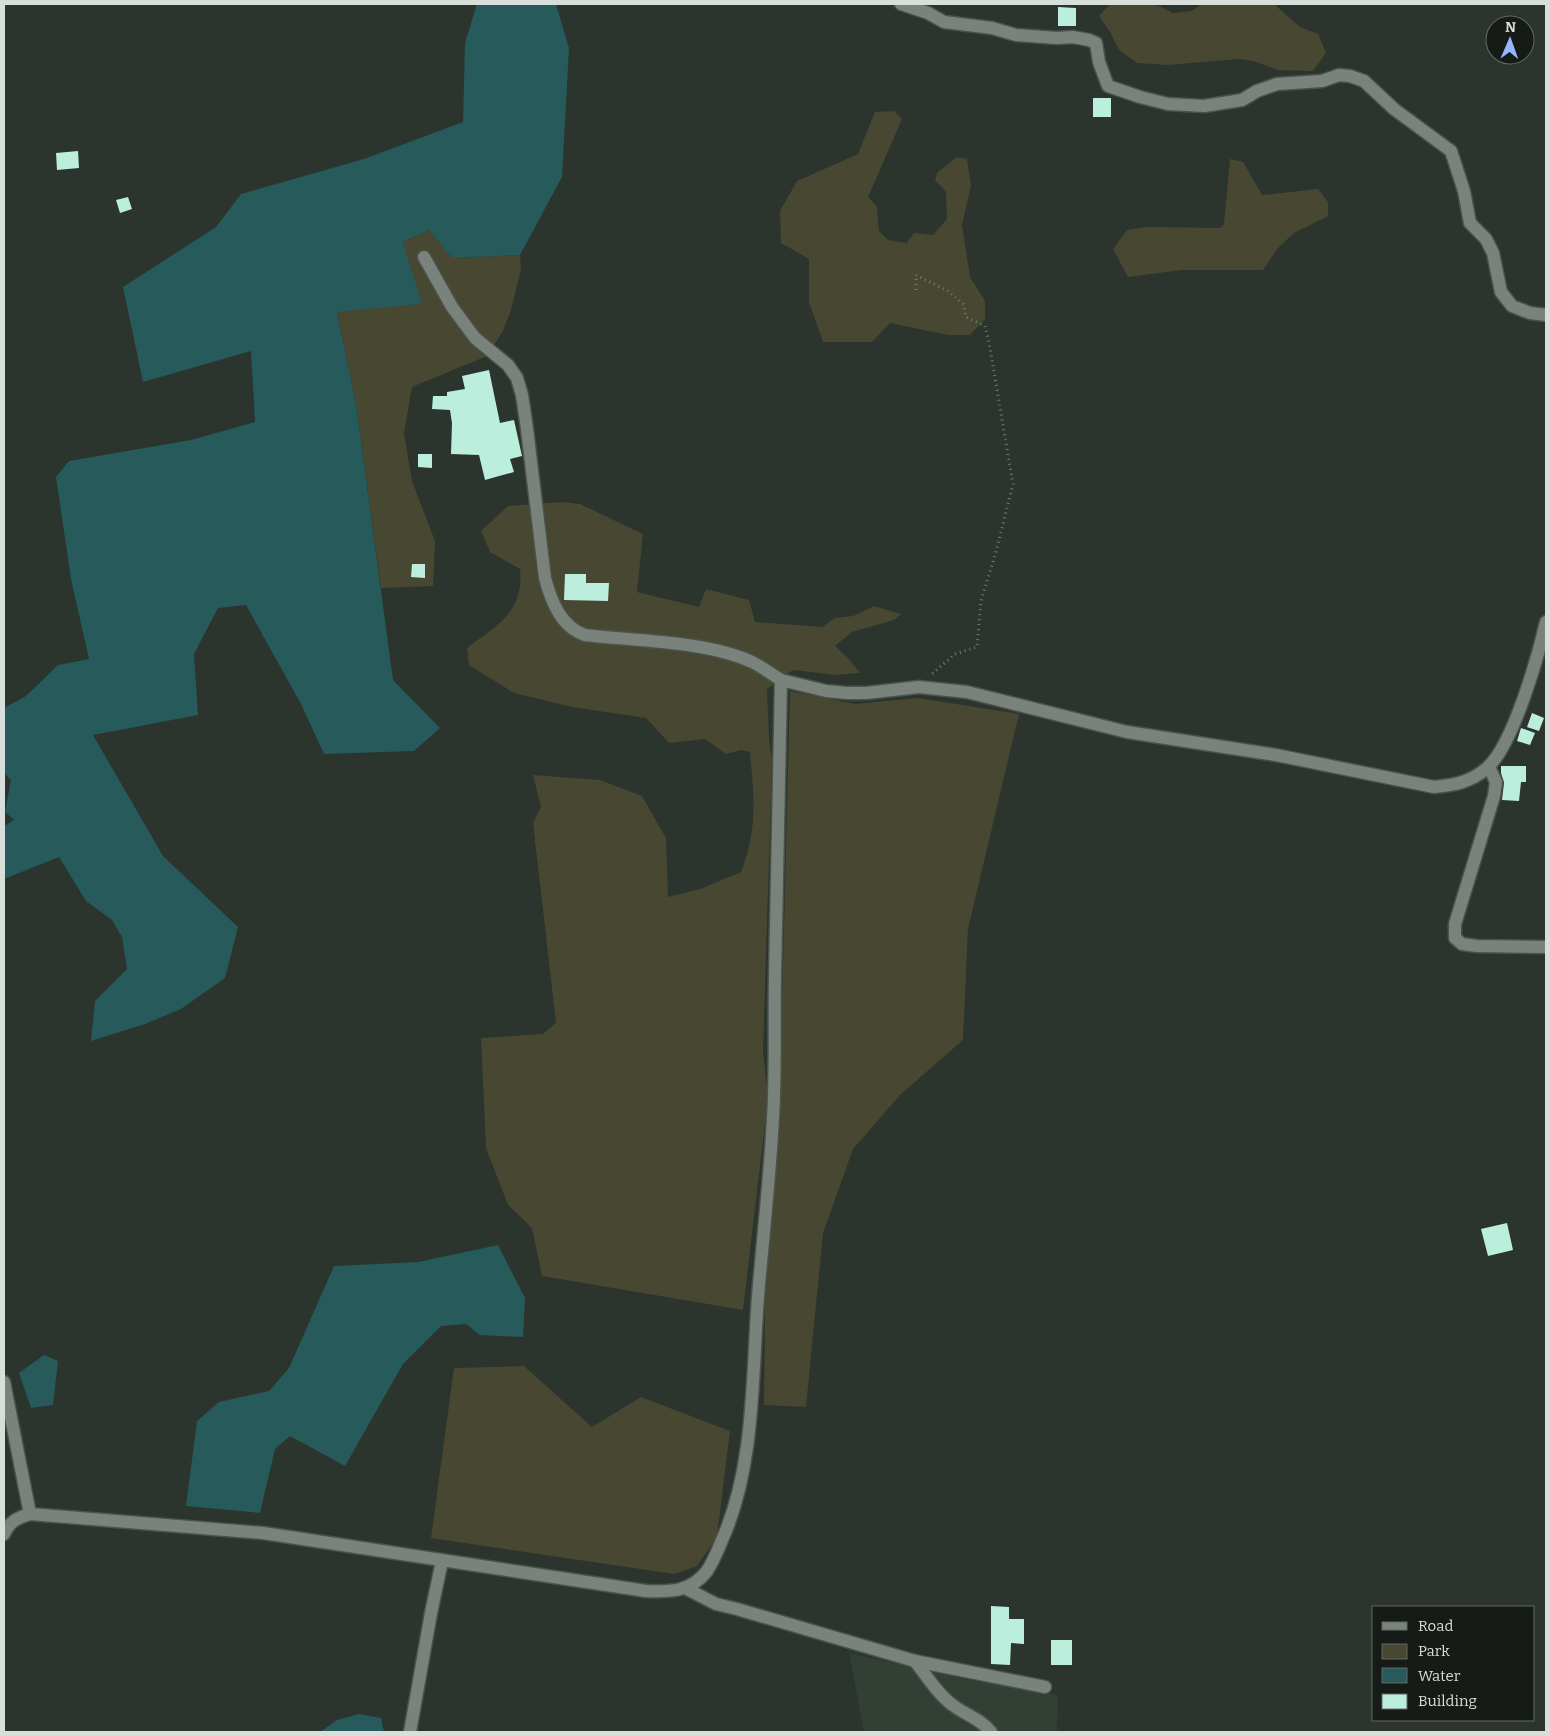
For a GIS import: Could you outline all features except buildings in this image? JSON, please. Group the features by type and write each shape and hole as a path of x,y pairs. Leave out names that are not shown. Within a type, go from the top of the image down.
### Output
{"street":[{"path":"901,4 928,13 944,22 992,28 1016,35 1057,38 1073,37 1090,40 1096,44 1099,62 1108,86 1168,104 1204,106 1242,100 1257,91 1277,84 1322,81 1339,75 1350,76 1364,82 1394,108 1451,151 1464,191 1470,223 1486,239 1493,254 1501,292 1512,306 1530,313 1546,315"},
{"path":"424,257 452,307 475,338 508,365 517,378 522,395 546,578 551,599 559,614 570,627 585,635 668,643 719,651 751,662 781,680 826,691 866,693 919,687 966,692 1127,732 1276,755 1434,787 1456,785 1467,781 1489,767 1505,744 1535,664 1546,622"},
{"path":"4,1534 8,1525 16,1518 30,1514 263,1532 646,1591 670,1592 685,1588 694,1583 709,1568 729,1524 739,1490 753,1385 758,1300 774,1115 774,979 781,680"},
{"path":"1489,767 1496,782 1494,796 1455,924 1455,938 1462,944 1477,946 1546,947"},
{"path":"4,1382 30,1514"},
{"path":"410,1732 442,1561"},
{"path":"685,1588 716,1604 737,1608 915,1661 1045,1687"},
{"path":"915,1661 940,1694 951,1704 974,1716 991,1732"}],"path":[{"path":"916,290 916,275 948,291 963,304 966,317 985,326 1013,484 996,552 981,601 976,647 955,654 919,687"}],"shaded area":[{"path":"849,1653 965,1679 1058,1695 1057,1732 864,1732"}],"green space":[{"path":"1110,4 1147,4 1159,6 1173,13 1191,11 1202,4 1274,4 1300,27 1318,34 1326,53 1313,71 1278,70 1253,61 1240,59 1168,65 1137,63 1119,50 1099,16"},
{"path":"894,111 902,119 868,197 877,207 879,231 888,240 907,243 914,233 933,235 947,219 946,192 935,180 937,173 957,157 967,159 971,186 962,225 970,277 985,301 985,319 970,335 948,335 890,323 872,342 823,342 809,302 809,259 781,243 780,211 797,181 858,154 875,112"},
{"path":"1230,159 1243,162 1262,195 1318,189 1328,202 1328,216 1294,233 1278,248 1263,270 1182,270 1128,277 1113,249 1127,230 1148,227 1221,228 1224,224"},
{"path":"429,230 452,258 520,255 521,269 511,310 503,331 487,356 412,387 404,433 412,481 435,541 433,586 381,588 356,404 337,311 421,304 403,242"},
{"path":"562,502 580,504 643,534 637,592 699,607 706,589 749,600 755,622 822,627 835,618 853,616 874,606 901,614 894,620 852,632 835,646 860,673 836,675 793,670 767,689 772,761 763,1051 767,1088 766,1115 743,1310 542,1276 532,1228 508,1205 486,1148 481,1038 543,1034 556,1023 533,823 541,807 533,775 600,780 642,796 666,838 668,897 700,889 741,872 752,827 753,799 750,752 741,750 726,754 705,739 669,743 646,718 572,707 514,693 469,665 467,648 506,616 518,597 520,584 520,569 490,552 481,531 508,506"},
{"path":"790,691 855,704 918,698 1019,714 968,929 963,1040 901,1094 853,1149 823,1233 806,1407 764,1405 765,1299 777,1163 780,1084"},
{"path":"524,1366 592,1427 641,1397 730,1431 717,1537 697,1566 674,1574 431,1538 454,1368"}],"water":[{"path":"477,4 556,4 569,48 562,177 520,255 452,258 429,230 403,242 422,304 337,312 356,404 393,680 440,728 414,751 324,754 301,704 246,605 218,608 194,654 198,715 93,735 163,856 238,927 225,978 181,1009 145,1024 91,1041 95,1001 127,969 122,937 112,920 86,901 59,857 4,879 4,826 14,820 5,812 11,780 4,773 4,708 26,696 58,665 89,659 71,579 56,477 69,461 191,440 255,422 251,351 143,382 123,287 216,227 241,194 364,159 463,122 465,43"},
{"path":"498,1245 525,1298 523,1337 480,1335 466,1324 441,1326 403,1364 345,1466 290,1436 275,1449 260,1513 186,1506 197,1421 219,1402 269,1391 289,1368 334,1266 418,1262"},
{"path":"44,1355 58,1361 53,1405 31,1408 19,1373"},
{"path":"359,1714 381,1718 384,1732 320,1732 337,1720"}]}
